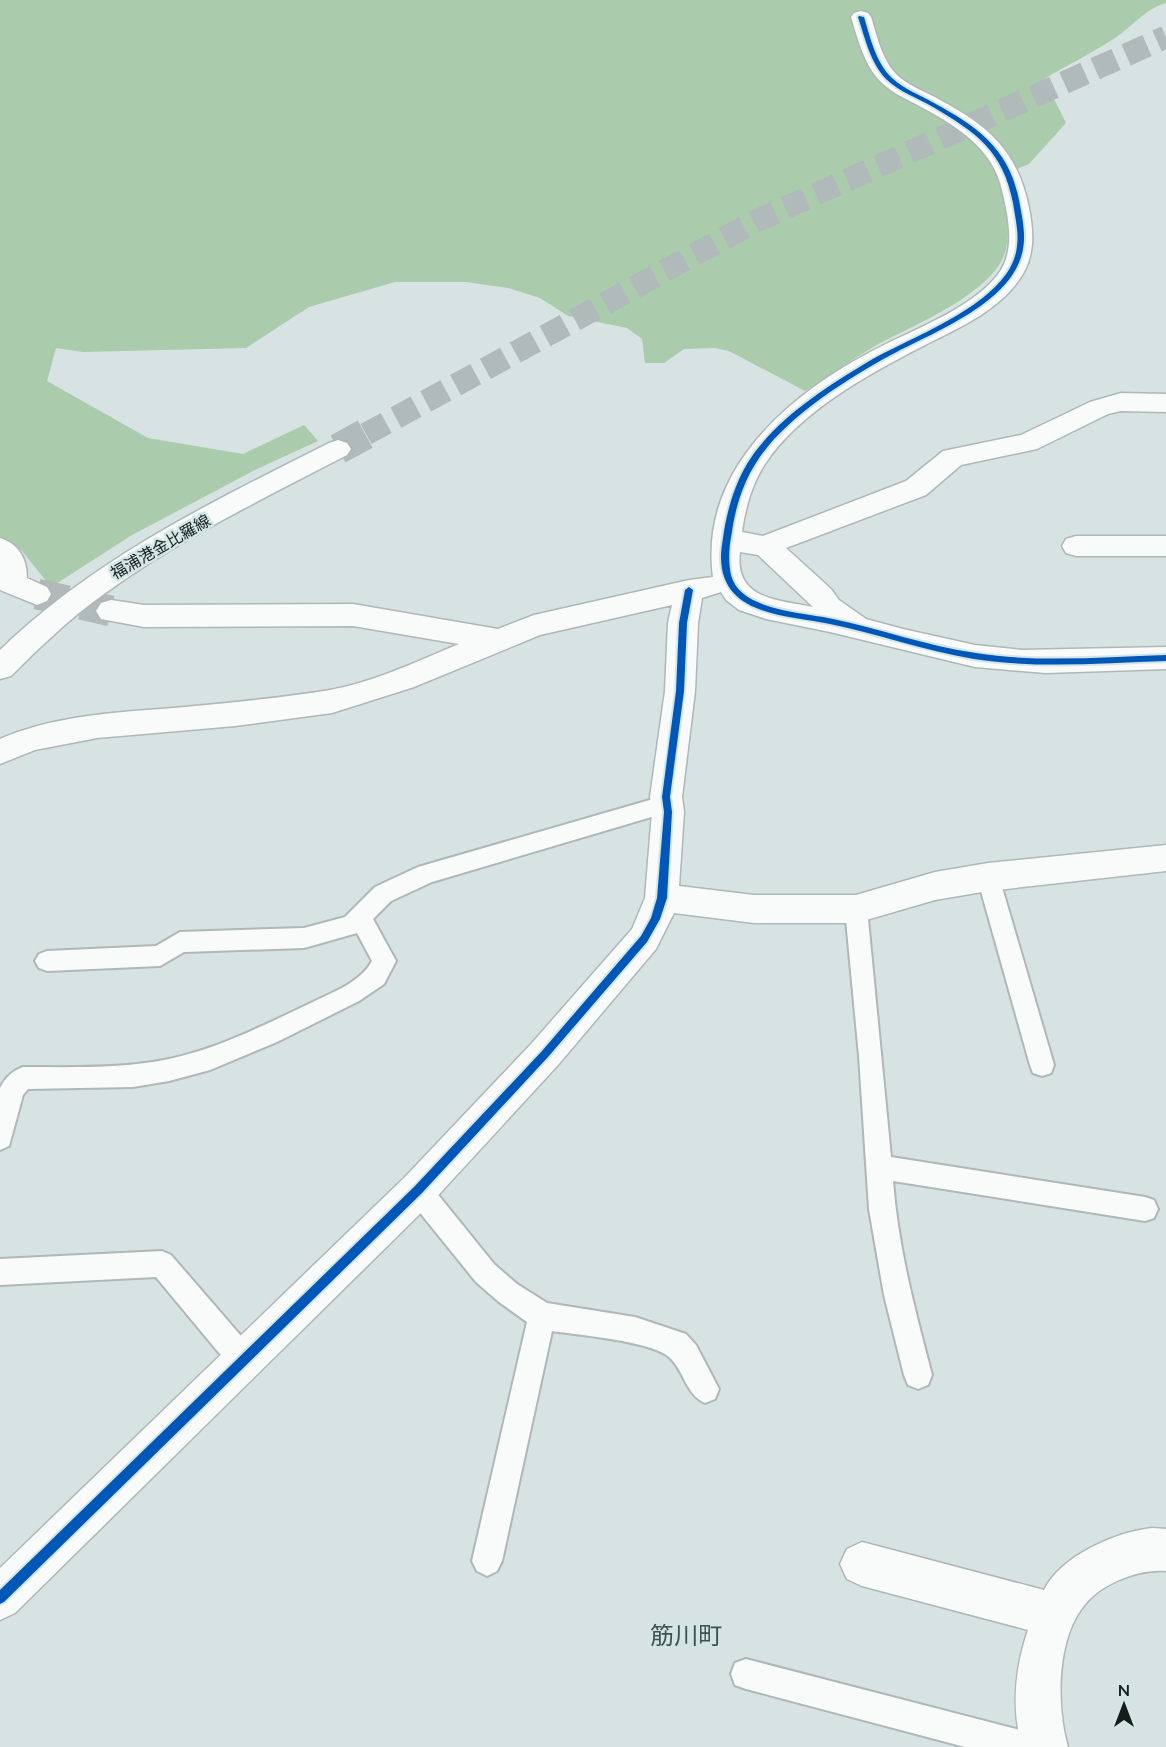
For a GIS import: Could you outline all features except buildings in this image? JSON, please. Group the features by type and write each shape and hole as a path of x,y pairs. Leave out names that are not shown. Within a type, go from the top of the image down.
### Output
{"street":[{"path":"861,17 884,73 899,86 971,129 990,144 1002,159 1013,180 1020,225 1020,252 1011,272 1000,288 974,307 841,382 789,421 759,453 742,480 735,499 723,561 728,582 740,598 757,606 977,656 1052,660 1166,658"},
{"path":"726,540 766,546 916,488 953,457 1028,443 1099,408 1121,402 1166,403"},
{"name":"福浦港金比羅線","path":"0,668 57,615 115,571 152,548 338,449"},
{"path":"766,546 821,596 829,608 861,628"},
{"path":"1076,546 1166,546"},
{"path":"0,548 8,553 13,565 12,586"},
{"path":"0,752 30,739 97,726 235,714 332,701 404,679 534,626 728,582"},
{"path":"7,1580 244,1361 418,1190 545,1054 644,939 656,919 662,898 667,804 680,691 683,622 689,590"},
{"path":"111,610 144,616 353,615 500,640"},
{"path":"662,898 754,909 856,909 935,886 988,877 1166,858"},
{"path":"1045,1747 1040,1729 1037,1694 1054,1615 1071,1587 1098,1568 1131,1552 1166,1550"},
{"path":"862,1564 1054,1615"}],"lane":[{"path":"47,961 160,956 180,942 304,938 352,925 383,894 426,874 667,804"},
{"path":"988,877 1042,1065"},
{"path":"856,909 886,1244 905,1335 918,1375"},
{"path":"0,1138 12,1089 23,1078 95,1077 169,1070 215,1057 270,1034 357,990 382,969 384,961 360,916"},
{"path":"880,1167 1145,1209"},
{"path":"418,1190 485,1273 508,1293 542,1316 635,1330 662,1337 676,1344 686,1355 705,1389"},
{"path":"0,1272 162,1264 244,1361"},
{"path":"487,1561 542,1316"},
{"path":"746,1674 1024,1747"}],"green space":[{"path":"0,0 1166,0 1166,3 1146,13 1121,34 1044,79 1066,123 1029,164 1000,176 1007,213 1006,249 999,265 986,280 970,294 930,318 875,346 805,391 729,351 715,348 684,349 664,363 645,363 642,339 627,328 568,316 540,298 508,288 466,282 395,282 309,307 246,348 83,352 56,348 47,381 148,438 243,454 304,425 318,441 257,469 132,535 51,587 22,551 0,536"}],"tunnel":[{"path":"366,434 756,221 1166,37"},
{"path":"338,449 369,432"},
{"path":"37,594 111,611"}],"cycle path":[{"path":"861,17 871,47 885,74 902,88 937,107 981,136 1001,158 1013,188 1020,229 1020,251 1013,270 999,288 980,303 958,318 889,353 841,382 798,413 760,451 744,479 733,509 725,558 728,578 736,592 749,602 766,608 975,656 1046,662 1166,658"},
{"path":"0,1598 418,1190 545,1054 644,939 655,919 662,898 668,812 666,797 680,691 683,623 689,590"}],"district":[{"name":"筋川町","path":"686,1634"}]}
